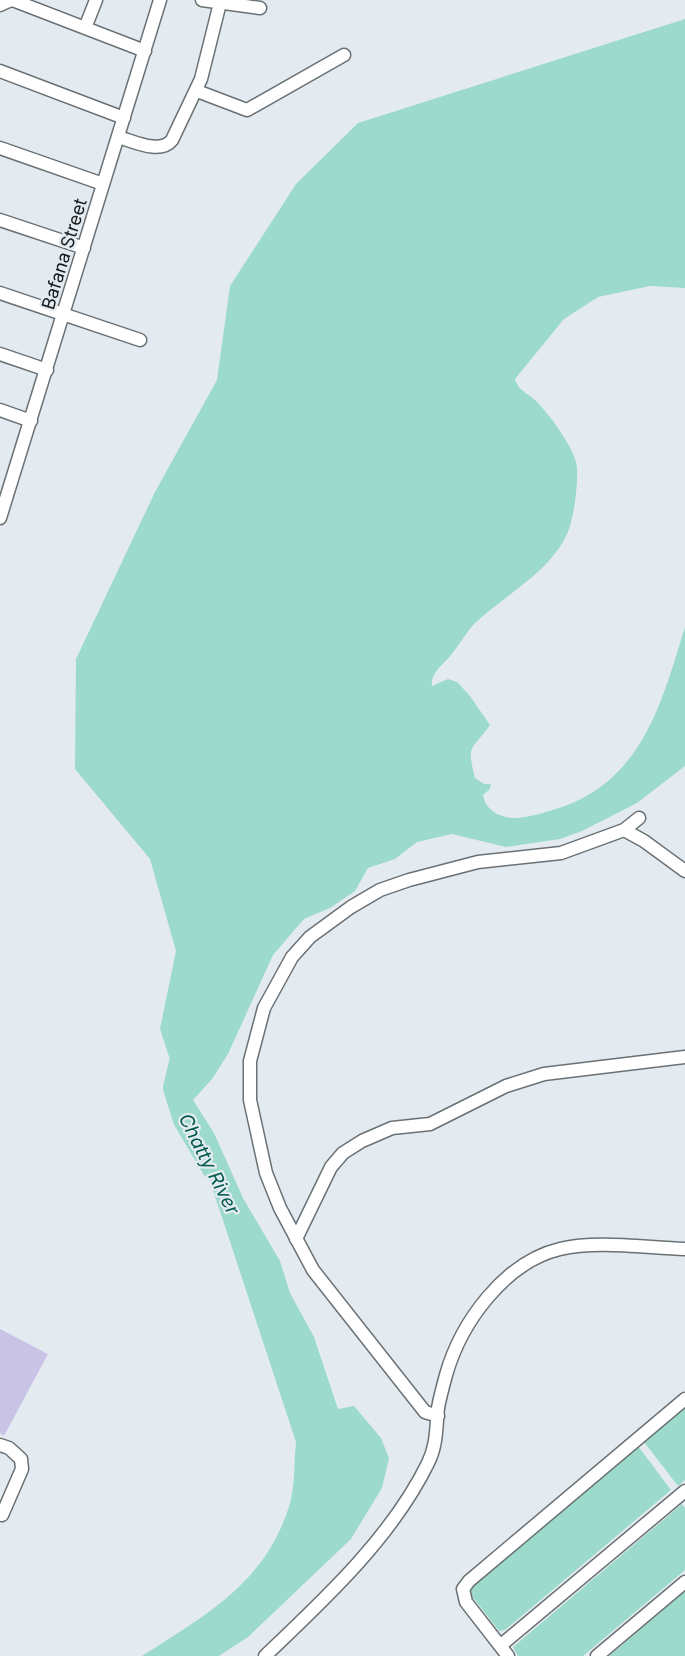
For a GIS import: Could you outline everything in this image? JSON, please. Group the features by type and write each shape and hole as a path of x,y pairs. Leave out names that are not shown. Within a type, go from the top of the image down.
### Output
{"street":[{"path":"0,5 11,0 15,1 145,51"},
{"path":"85,28 96,0"},
{"name":"Bafana Street","path":"0,518 4,490 31,421 160,0"},
{"path":"202,0 260,8"},
{"path":"118,137 151,146 166,146 176,135 197,90 207,59 220,2"},
{"path":"197,90 247,110 344,55"},
{"path":"0,71 124,118"},
{"path":"0,148 103,184"},
{"path":"0,220 84,248"},
{"path":"0,293 140,340"},
{"path":"0,354 47,370"},
{"path":"0,410 31,421"},
{"path":"438,1416 425,1412 313,1270 296,1239 266,1173 250,1100 250,1061 264,1008 292,957 310,937 351,907 380,890 409,880 478,862 541,856 561,852 624,830 639,818"},
{"path":"624,830 644,841 685,871"},
{"path":"296,1239 331,1167 343,1153 362,1141 392,1128 430,1124 506,1086 544,1074 685,1057"},
{"path":"265,1656 371,1548 394,1520 429,1462 437,1439 438,1416 447,1373 470,1320 483,1302 514,1272 537,1256 562,1248 592,1245 685,1249"},
{"path":"685,1399 469,1581 463,1589 463,1596 504,1651 685,1490"},
{"path":"0,1445 9,1448 21,1459 22,1469 2,1515"},
{"path":"597,1656 685,1582"}],"shaded area":[{"path":"0,1329 48,1354 4,1436 0,1433"}],"water":[{"path":"685,19 685,288 650,286 598,297 564,319 515,379 521,389 535,400 554,422 572,450 577,467 577,484 571,523 565,538 547,563 536,574 485,614 468,631 435,673 432,686 448,679 457,682 470,696 490,725 472,748 471,753 475,778 484,784 491,784 490,789 483,795 489,808 497,814 507,817 533,816 565,806 592,793 614,776 632,756 658,708 685,627 685,766 637,803 582,831 560,839 506,847 452,834 417,842 395,859 368,868 355,891 330,908 304,919 273,955 228,1054 212,1079 193,1100 214,1133 243,1198 280,1261 290,1293 314,1337 338,1409 354,1406 381,1438 389,1458 382,1488 351,1539 248,1637 219,1656 142,1656 189,1626 231,1594 250,1575 266,1554 280,1531 292,1496 296,1442 160,1029 176,951 150,859 75,769 76,659 155,492 217,380 230,286 296,184 358,123"},
{"path":"685,1408 685,1480 678,1486 644,1442"},
{"path":"638,1446 671,1490 505,1630 499,1631 468,1591"},
{"path":"682,1504 685,1508 685,1570 583,1656 518,1656 513,1647"},
{"path":"685,1591 685,1656 609,1656"}],"waterway":[{"name":"Chatty River","path":"183,1049 174,1088 184,1120 213,1169"}]}
